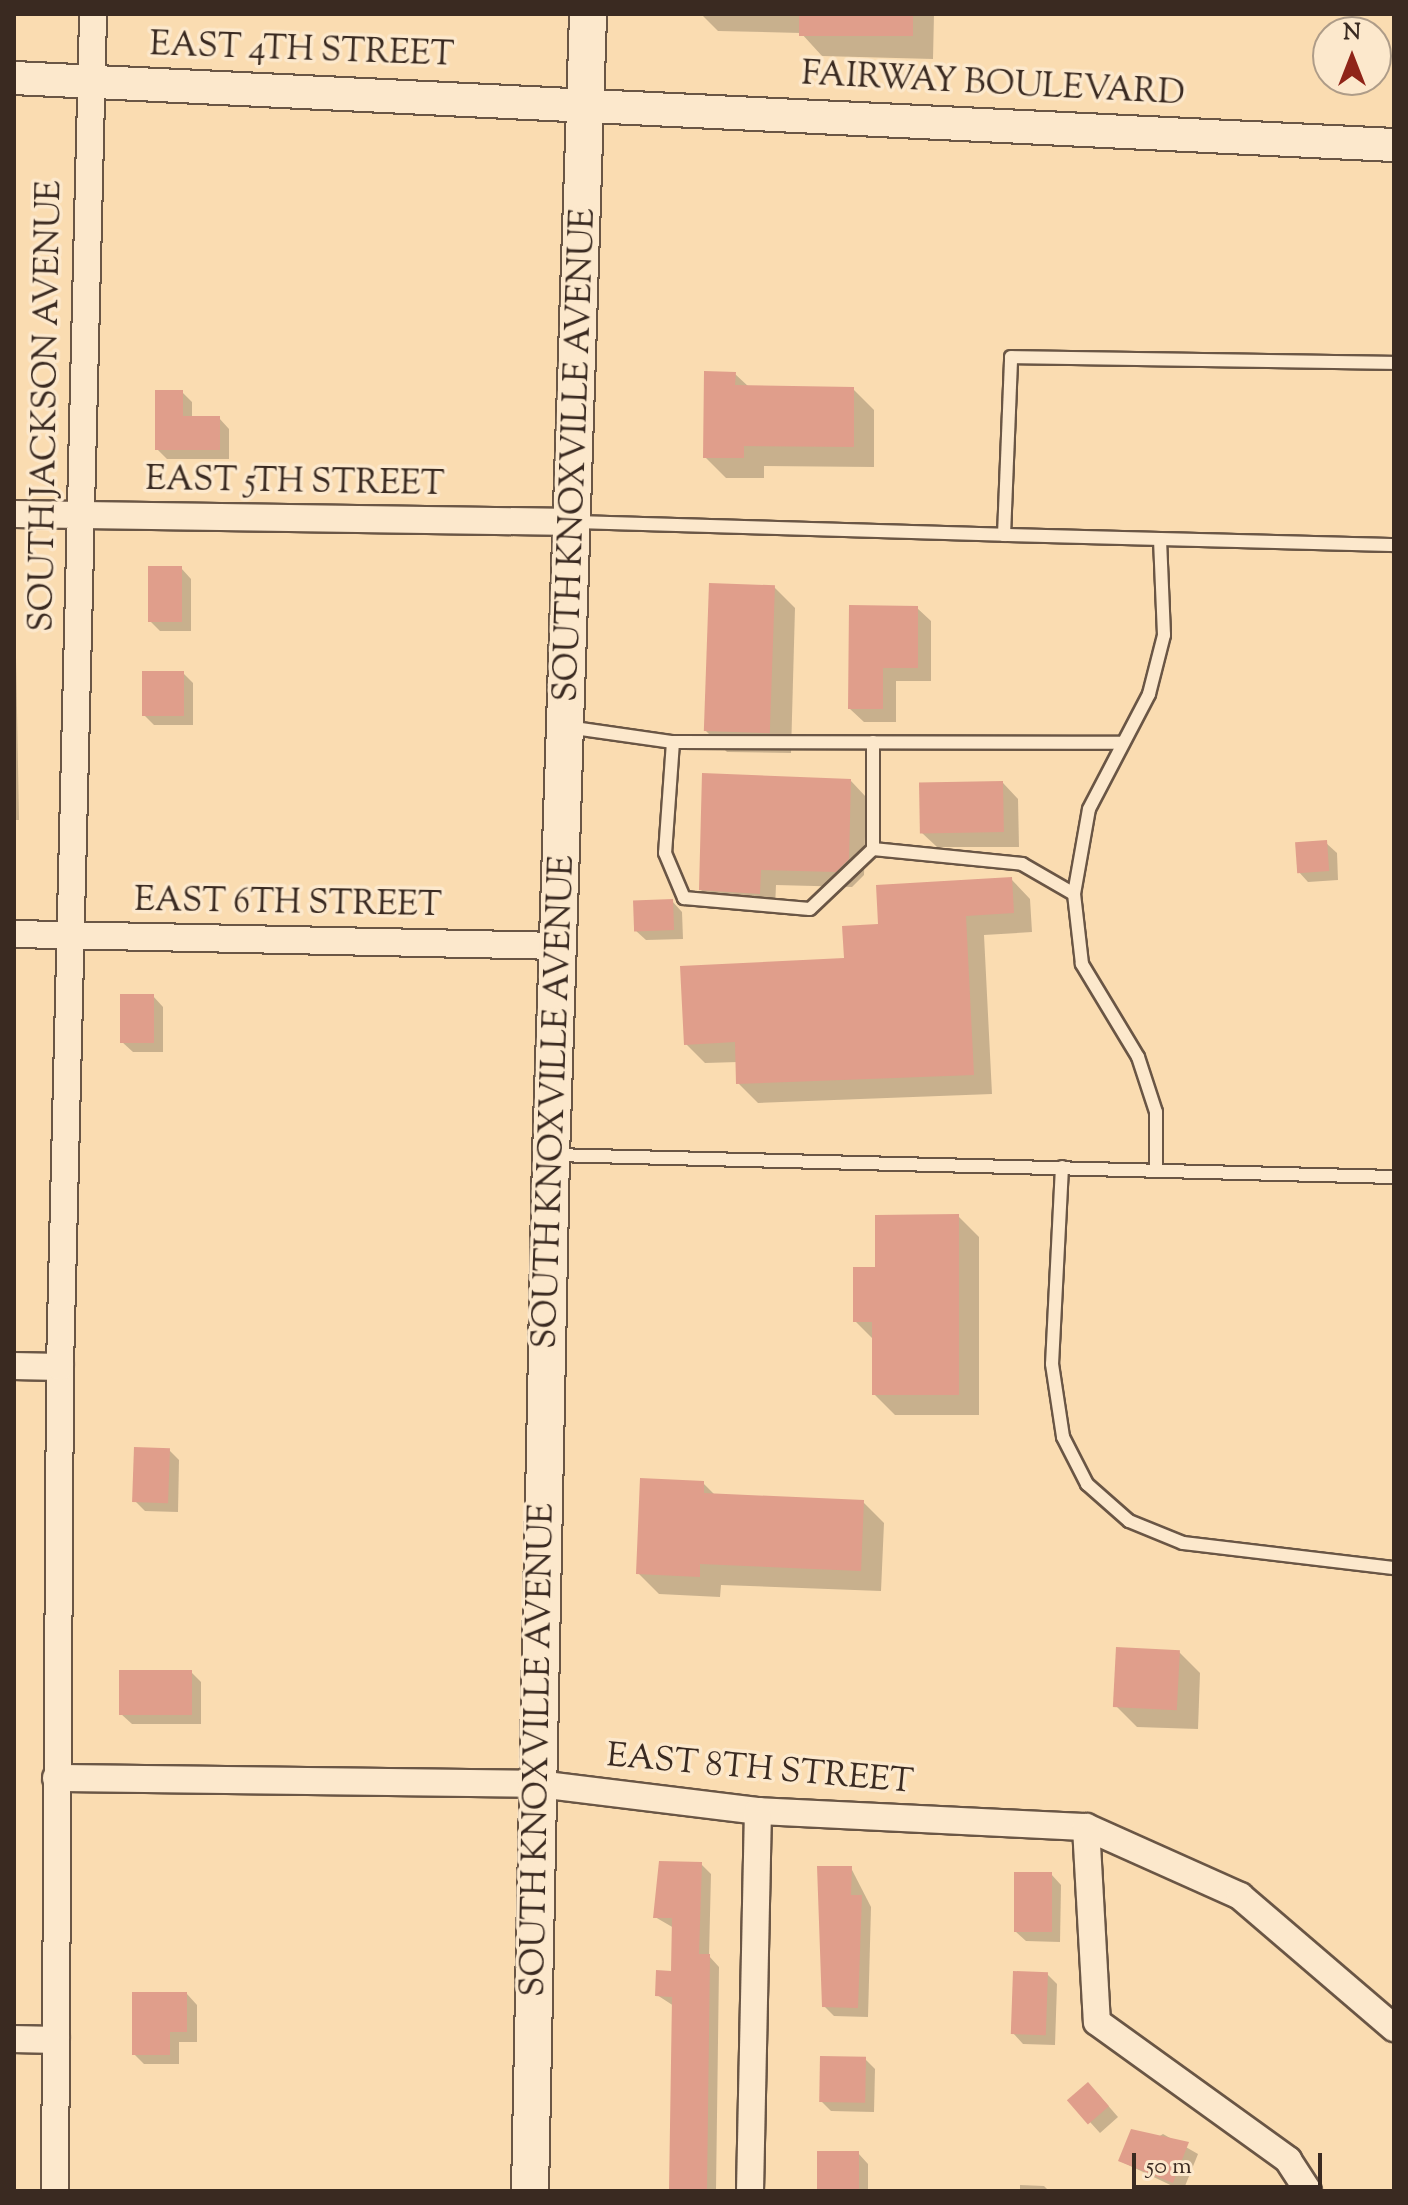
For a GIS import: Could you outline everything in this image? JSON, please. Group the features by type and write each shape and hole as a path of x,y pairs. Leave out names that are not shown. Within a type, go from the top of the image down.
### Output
{"main road":[{"name":"SOUTH KNOXVILLE AVENUE","path":"530,2191 551,1155 574,522 588,14"}],"street":[{"name":"SOUTH JACKSON AVENUE","path":"55,2191 60,1367 93,14"},
{"name":"EAST 4TH STREET","path":"14,78 587,101"},
{"name":"FAIRWAY BOULEVARD","path":"587,101 1394,145"},
{"name":"EAST 5TH STREET","path":"14,514 574,522"},
{"name":"EAST 6TH STREET","path":"14,934 560,946"},
{"path":"14,1366 60,1367"},
{"name":"EAST 8TH STREET","path":"56,1778 538,1784 758,1811 1086,1827 1240,1896 1394,2028"},
{"path":"750,2191 758,1811"},
{"path":"1086,1827 1097,2022 1288,2160 1308,2191"},
{"path":"14,2039 56,2040"}],"lane":[{"path":"1004,535 1011,357 1394,363"},
{"path":"574,522 1394,545"},
{"path":"1156,1171 1156,1112 1138,1057 1082,964 1074,894 1089,809 1149,694 1164,635 1160,539"},
{"path":"567,727 673,742 1123,743"},
{"path":"673,742 665,853 684,898 810,909 873,849 873,742"},
{"path":"873,849 1022,864 1074,894"},
{"path":"551,1155 1394,1177"},
{"path":"1062,1167 1052,1364 1063,1437 1087,1484 1129,1521 1183,1543 1394,1568"}],"building":[{"path":"799,14 913,14 913,36 799,36"},
{"path":"704,371 736,372 735,385 854,387 854,447 744,446 744,458 703,458"},
{"path":"155,390 183,390 183,416 220,416 220,450 155,450"},
{"path":"148,566 182,566 182,622 148,622"},
{"path":"709,583 775,585 770,733 704,731"},
{"path":"849,605 918,606 918,668 883,668 883,709 848,709"},
{"path":"142,671 184,671 184,716 142,716"},
{"path":"702,773 851,779 849,859 836,872 761,870 760,894 699,890"},
{"path":"1003,781 1004,832 920,833 919,782"},
{"path":"1327,840 1329,871 1297,873 1295,842"},
{"path":"1012,877 1014,913 966,916 974,1075 736,1084 735,1042 684,1045 680,966 844,958 842,926 878,924 876,885"},
{"path":"673,899 674,930 634,931 633,900"},
{"path":"120,994 154,994 154,1043 120,1043"},
{"path":"959,1214 959,1395 872,1395 872,1322 853,1322 853,1267 875,1267 875,1215"},
{"path":"134,1447 170,1448 168,1503 132,1502"},
{"path":"640,1478 704,1481 704,1493 864,1500 861,1571 700,1564 700,1577 636,1574"},
{"path":"1116,1647 1180,1650 1177,1710 1113,1707"},
{"path":"119,1670 192,1670 192,1715 119,1715"},
{"path":"659,1861 702,1862 699,1954 710,1954 707,2191 669,2191 672,1997 655,1996 656,1970 671,1971 672,1918 653,1918"},
{"path":"817,1866 852,1866 851,1895 862,1895 858,2008 822,2007"},
{"path":"1014,1872 1052,1872 1052,1932 1014,1932"},
{"path":"1013,1971 1048,1972 1046,2035 1011,2034"},
{"path":"132,1992 187,1992 187,2032 170,2032 170,2055 132,2055"},
{"path":"820,2056 866,2057 865,2103 819,2102"},
{"path":"1088,2082 1109,2106 1088,2125 1067,2100"},
{"path":"1131,2129 1189,2142 1173,2183 1118,2161"},
{"path":"817,2151 859,2151 859,2191 817,2191"}]}
